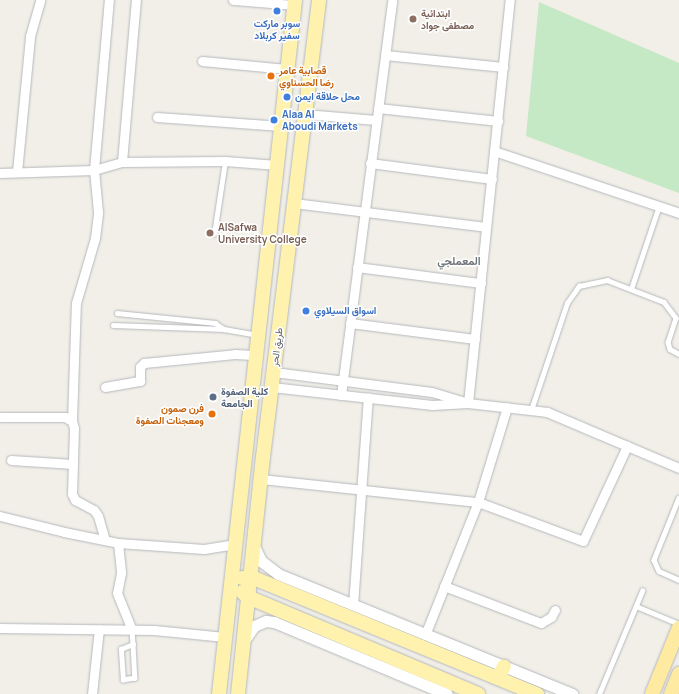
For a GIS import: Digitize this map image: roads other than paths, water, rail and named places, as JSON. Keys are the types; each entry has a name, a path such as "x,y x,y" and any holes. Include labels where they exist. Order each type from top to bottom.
{"highway":[{"path":"652,694 673,660 677,637"},
{"path":"671,694 679,674"}],"main road":[{"name":"طريق الحر","path":"238,692 263,458 309,71 319,0"},
{"name":"طريق الحر","path":"220,690 225,637 233,582 294,3"},
{"path":"290,48 301,53 312,48"},
{"path":"288,67 300,63 309,71"},
{"path":"246,457 254,460 263,458"},
{"path":"244,474 253,473 261,479"},
{"path":"478,694 239,596 233,582 242,571 251,573 501,672 537,694"},
{"path":"220,690 238,692"}],"street":[{"path":"17,172 30,36 40,0"},
{"path":"105,540 98,516 94,510 75,500 72,494 74,428 72,421 76,303 95,238 98,212 94,170 109,0"},
{"path":"122,162 136,0"},
{"path":"233,0 294,3"},
{"path":"341,395 392,0"},
{"path":"468,403 510,0"},
{"path":"385,55 503,67"},
{"path":"202,61 288,67"},
{"path":"378,108 498,121"},
{"path":"305,114 376,120"},
{"path":"157,117 281,126"},
{"path":"494,151 679,213"},
{"path":"0,173 94,170 122,162 225,161 277,165"},
{"path":"370,163 492,179"},
{"path":"294,203 486,227"},
{"path":"357,267 481,283"},
{"path":"350,323 475,338"},
{"path":"105,387 140,381 140,368 144,363 235,354 256,355"},
{"path":"274,372 440,393 468,403"},
{"path":"272,387 432,405 468,403 547,412 679,468"},
{"path":"353,605 360,490 368,398"},
{"path":"425,635 478,502 507,407"},
{"path":"0,418 65,417 72,421"},
{"path":"261,479 478,502 584,541 627,446"},
{"path":"11,460 73,464"},
{"path":"0,516 118,543 204,549 236,544"},
{"path":"118,543 121,574 117,593 132,630"},
{"path":"254,546 261,561 278,574 425,635 501,672 572,694"},
{"path":"444,586 541,623 551,617 555,610"},
{"path":"243,641 254,626 266,621 274,622 447,694"},
{"path":"0,628 132,630 225,637"},
{"path":"92,694 99,629"}],"lane":[{"path":"214,234 225,161"},
{"path":"631,290 659,206"},
{"path":"531,410 572,293 579,286 607,280 664,302 676,318 668,342 670,349 679,354"},
{"path":"117,313 215,323 224,329"},
{"path":"113,325 224,329 259,336"},
{"path":"679,498 654,560 659,572 679,580"},
{"path":"599,694 642,591"},
{"path":"636,606 679,624"},
{"path":"132,630 133,644 135,678 123,680 121,649 133,644"}],"place":[{"name":"سوبر ماركت سفير كربلاد","path":"277,11"},
{"name":"ابتدائية مصطفى جواد","path":"413,19"},
{"name":"قصابية عامر رضا الحسناوي","path":"271,76"},
{"name":"محل حلاقة ايمن","path":"287,97"},
{"name":"Alaa Al Aboudi Markets","path":"274,120"},
{"name":"AlSafwa University College","path":"210,233"},
{"name":"اسواق السيلاوي","path":"306,311"},
{"name":"كلية الصفوة الجامعة","path":"213,397"},
{"name":"فرن صمون ومعجنات الصفوة","path":"212,414"}],"district":[{"name":"المعملجي","path":"459,261"}]}
